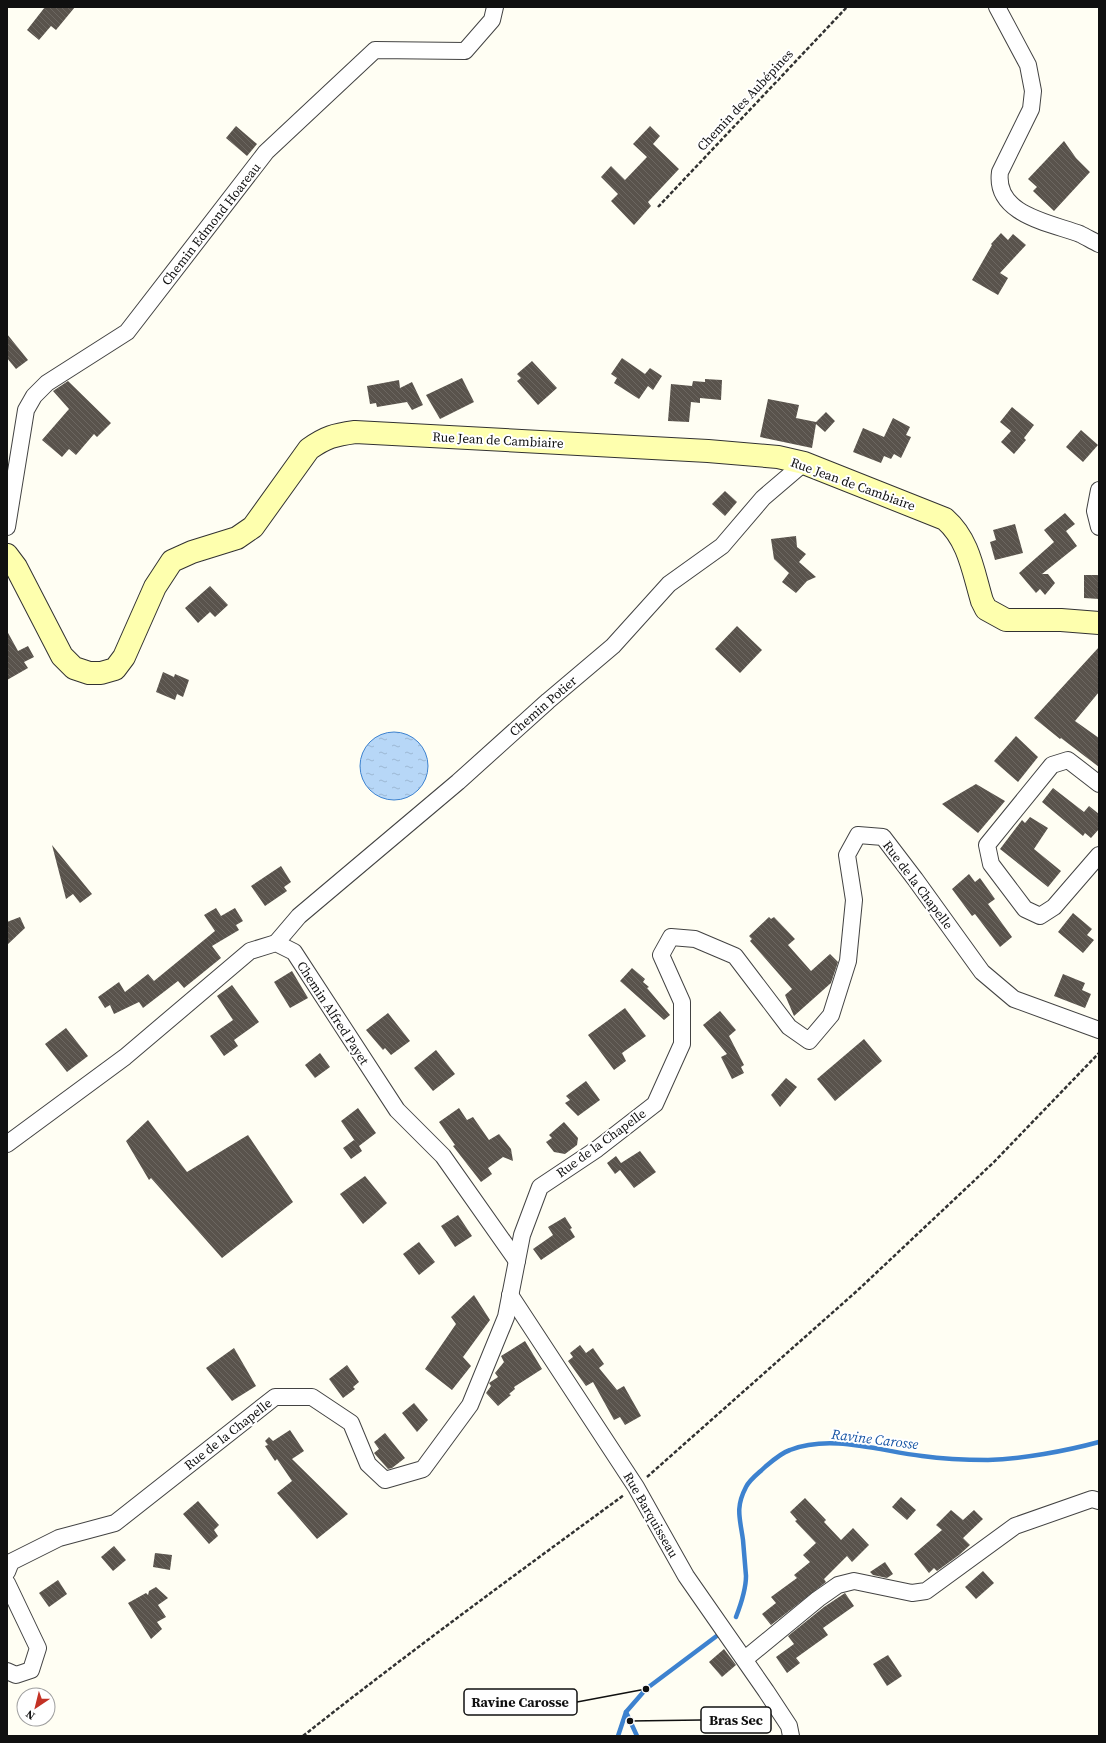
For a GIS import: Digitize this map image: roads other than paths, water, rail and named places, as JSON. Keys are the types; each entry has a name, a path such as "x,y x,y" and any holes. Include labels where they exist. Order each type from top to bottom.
{"main road":[{"name":"Rue Jean de Cambiaire","path":"7,555 16,566 62,656 74,668 89,673 101,673 115,669 124,657 155,587 172,562 192,552 237,538 253,527 309,449 320,441 335,435 355,432 708,451 778,457 804,463 945,519 955,528 965,544 982,601 986,609 1006,620 1061,620 1099,623"}],"street":[{"name":"Chemin Edmond Hoareau","path":"7,527 26,410 34,396 47,383 128,332 266,152 376,50 465,51 492,20 495,7"},
{"path":"997,7 1028,65 1033,91 1031,108 1000,172 998,183 1003,194 1013,205 1031,218 1081,235 1099,244"},
{"name":"Chemin Potier","path":"276,943 299,916 458,782 548,701 613,646 669,584 722,546 763,498 804,463"},
{"path":"1099,490 1094,511 1099,527"},
{"path":"1099,784 1068,760 1052,765 987,845 991,864 1025,909 1040,916 1054,907 1099,855"},
{"name":"Rue de la Chapelle","path":"7,1572 11,1562 58,1538 115,1523 275,1398 312,1397 351,1423 368,1464 385,1480 423,1469 470,1405 506,1317 522,1235 540,1187 597,1149 654,1104 682,1044 682,1002 660,955 671,937 694,939 735,956 789,1027 809,1041 831,1015 848,961 854,900 847,854 858,835 883,837 916,879 982,972 1014,999 1099,1030"},
{"path":"7,1144 125,1057 250,951 276,943"},
{"name":"Chemin Alfred Payet","path":"276,943 294,952 397,1110 443,1156 517,1261"},
{"name":"Rue Barquisseau","path":"510,1295 636,1487 686,1576 745,1659 789,1726 791,1736"},
{"path":"745,1659 818,1599 838,1585 854,1581 912,1594 926,1591 1015,1526 1092,1499 1099,1501"},
{"path":"7,1583 38,1648 31,1670 16,1675 7,1671"}],"water":[{"path":"394,732 407,735 418,742 425,753 428,766 425,779 418,790 407,797 394,800 381,797 370,790 363,779 360,766 363,753 370,742 381,735"}],"waterway":[{"name":"Ravine Carosse","path":"736,1617 746,1581 743,1540 739,1513 740,1501 746,1487 752,1479 780,1455 787,1451 806,1445 822,1443 856,1445 930,1457 988,1460 1044,1454 1099,1442"},
{"name":"Ravine Carosse","path":"618,1736 626,1712 646,1689 718,1635"},
{"path":"626,1712 637,1736"}],"place":[{"name":"Ravine Carosse","path":"646,1689"},
{"name":"Bras Sec","path":"630,1721"}]}
